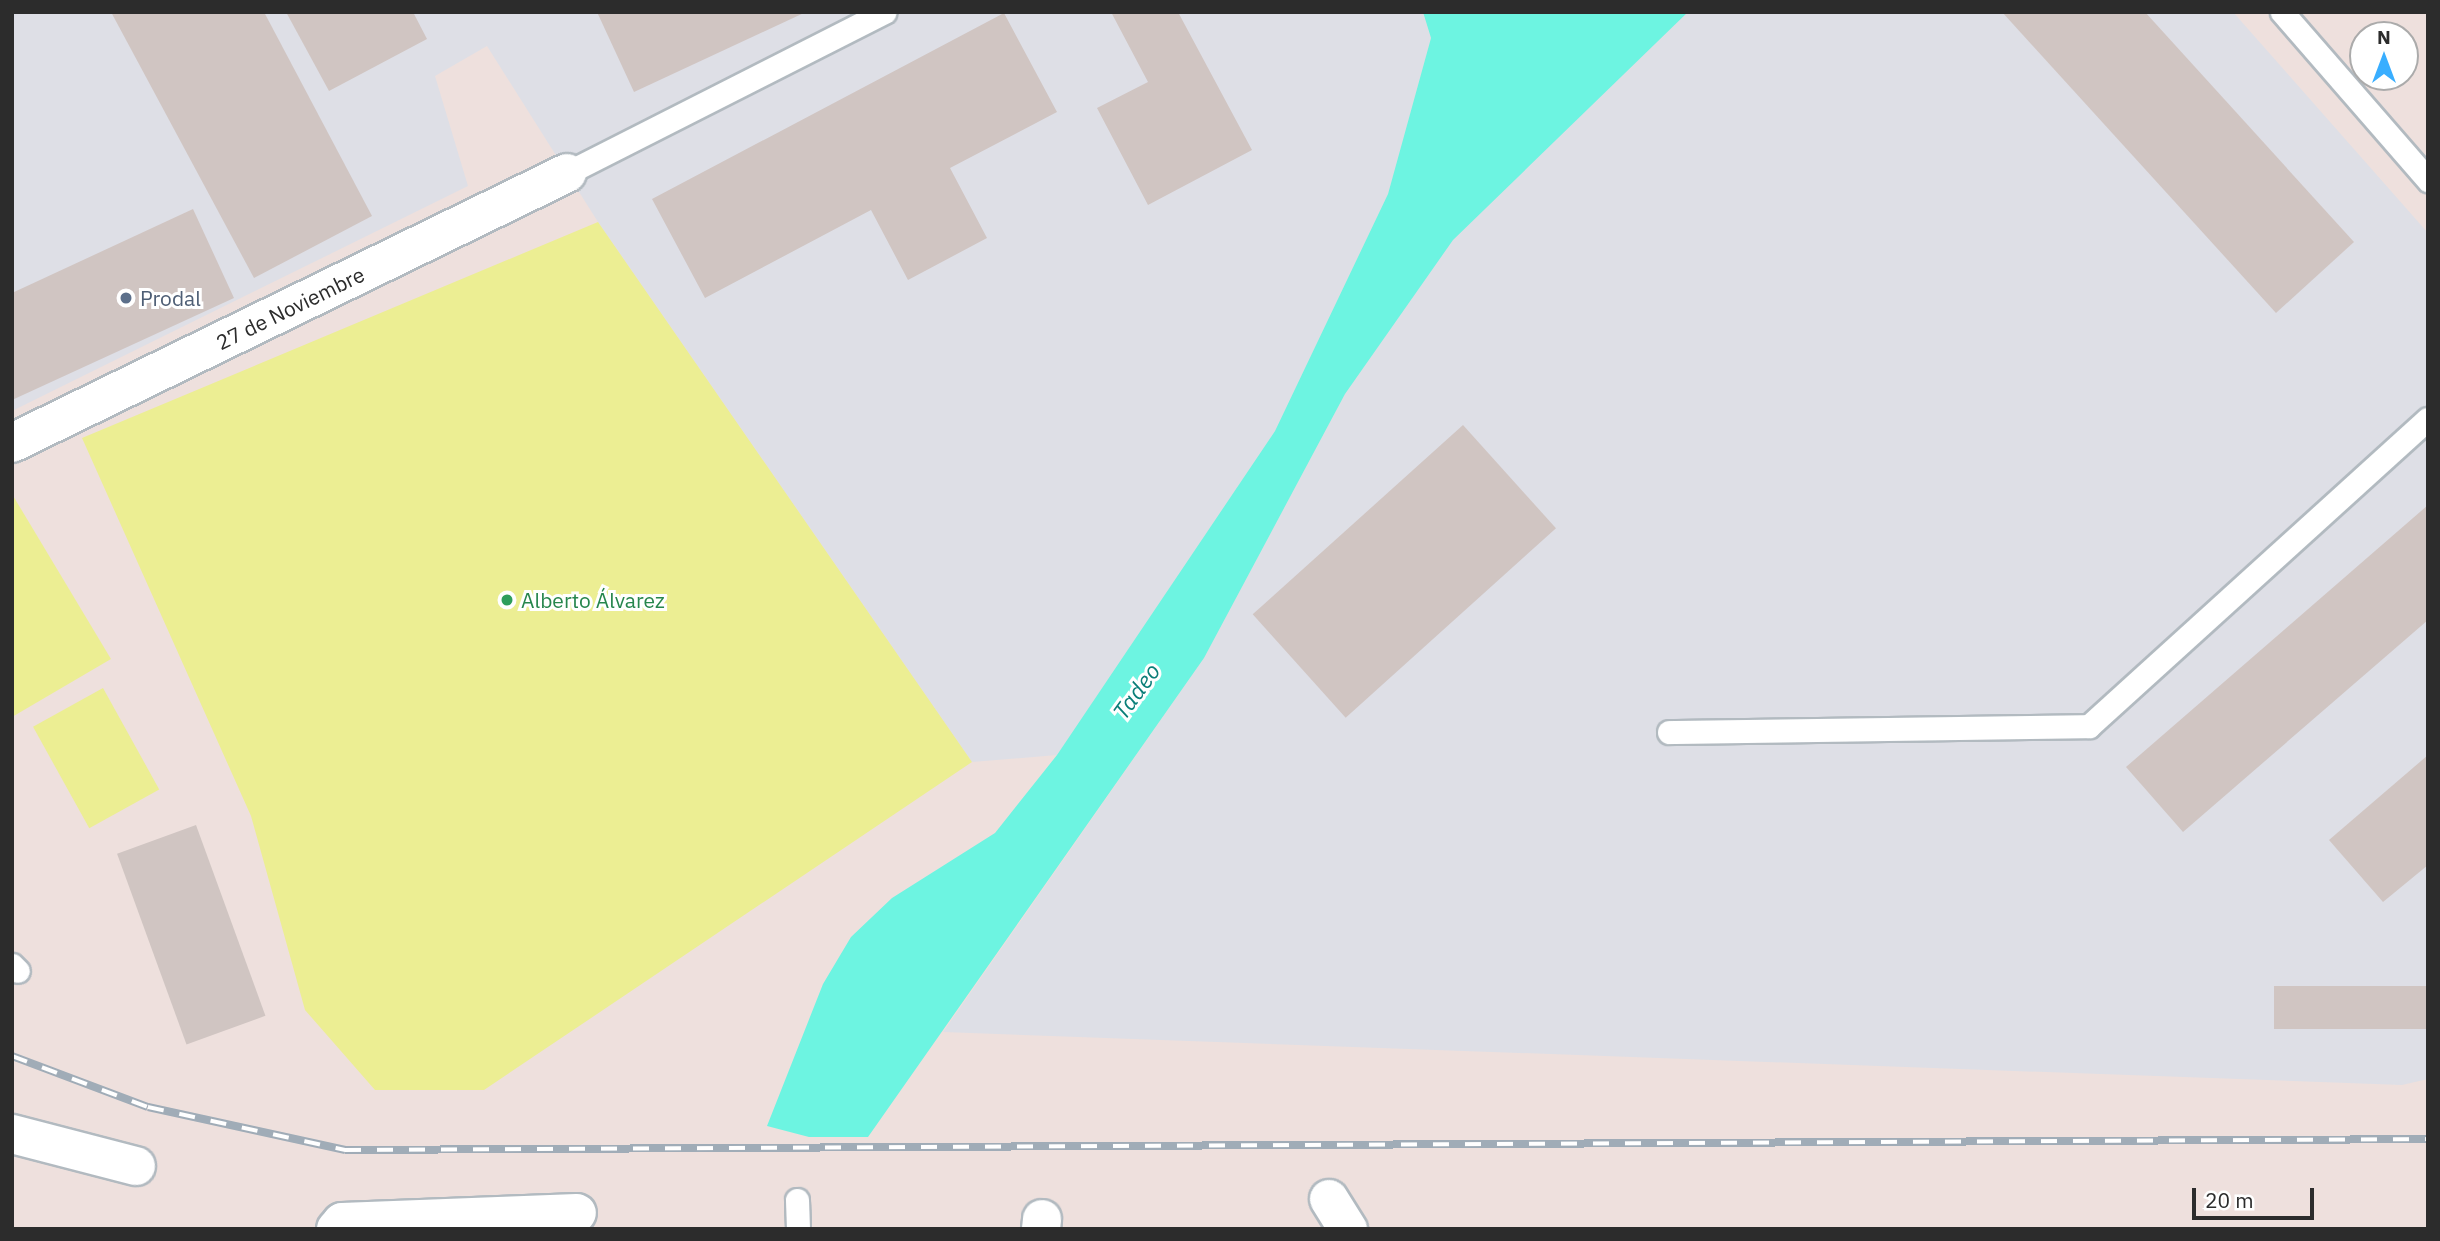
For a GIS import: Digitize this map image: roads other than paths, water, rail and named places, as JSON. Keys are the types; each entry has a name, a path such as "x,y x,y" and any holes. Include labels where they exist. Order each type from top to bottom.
{"street":[{"name":"27 de Noviembre","path":"12,443 567,173"},
{"path":"12,1135 136,1166"},
{"path":"336,1229 342,1222 577,1213"}],"lane":[{"path":"567,173 885,12"},
{"path":"2282,12 2428,180"},
{"path":"1669,732 2089,726 2428,419"},
{"path":"797,1200 798,1229"}],"water":[{"name":"Tadeo","path":"1423,12 1688,12 1453,240 1345,394 1204,658 868,1137 809,1137 767,1126 823,984 851,937 892,898 995,833 1057,755 1275,431 1388,194 1431,38"}],"railway":[{"path":"12,1056 148,1107 345,1150 2428,1139"}],"place":[{"name":"Prodal","path":"126,298"},
{"name":"Alberto Álvarez","path":"507,600"}]}
